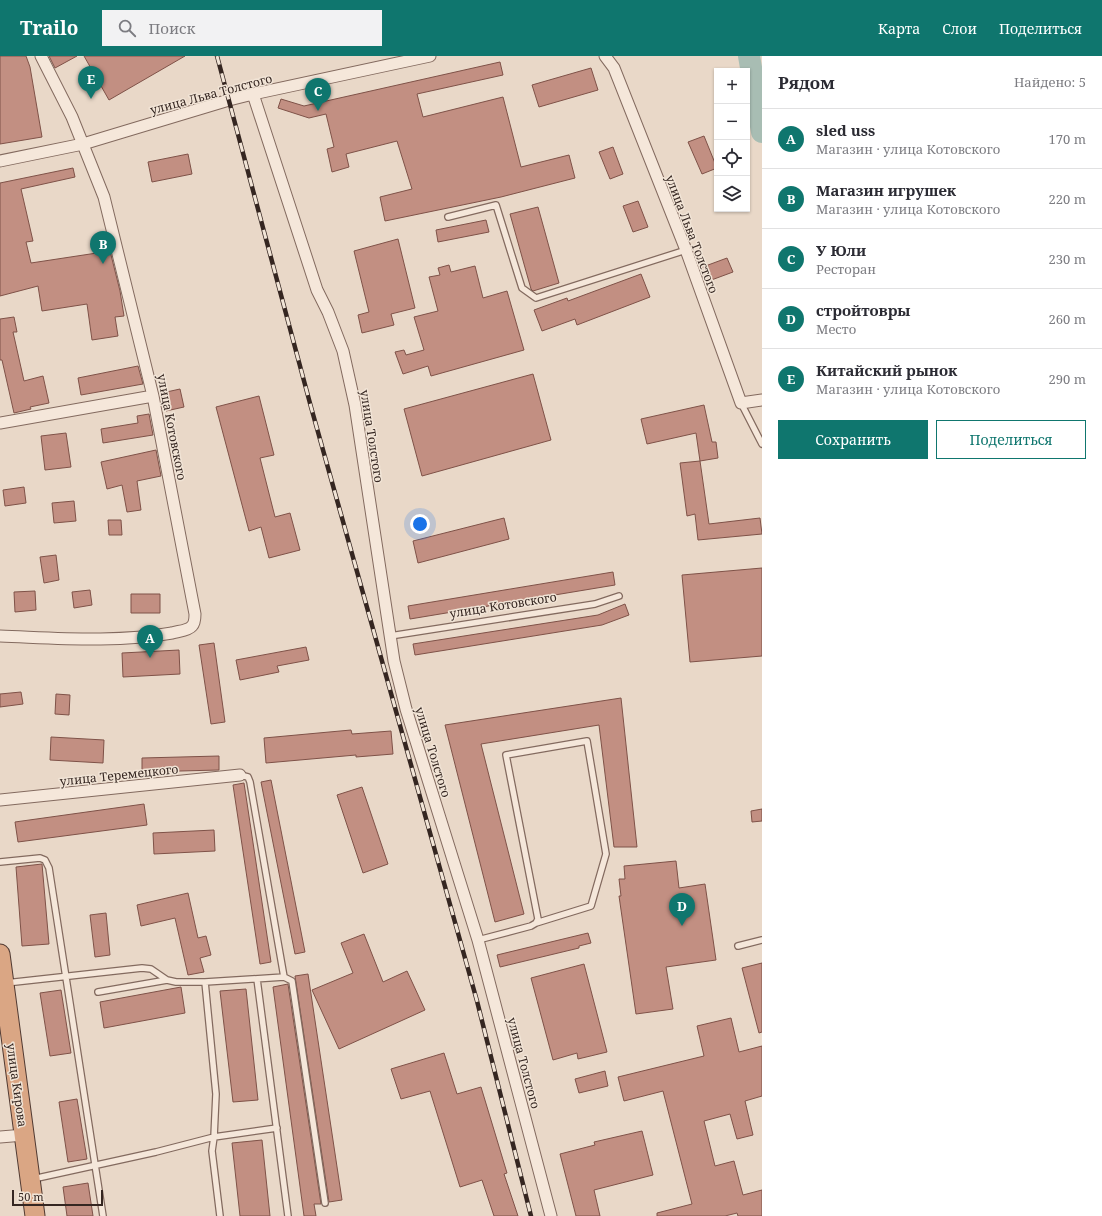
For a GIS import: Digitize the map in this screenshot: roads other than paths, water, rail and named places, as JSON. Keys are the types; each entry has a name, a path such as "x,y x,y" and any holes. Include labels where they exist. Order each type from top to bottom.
{"highway":[{"name":"улица Кирова","path":"0,954 35,1216"}],"street":[{"name":"улица Котовского","path":"0,636 120,639 158,635 187,630 192,626 195,614 153,396 104,197 72,117 41,56"},
{"name":"улица Льва Толстого","path":"0,161 83,144 253,94 430,56"},
{"name":"улица Льва Толстого","path":"605,56 614,68 686,250 740,403"},
{"name":"улица Толстого","path":"253,94 317,290 328,312 342,351 354,405 394,661 406,709 478,940 551,1216"},
{"path":"0,423 153,396"},
{"path":"740,403 762,400"},
{"name":"улица Теремецкого","path":"0,800 240,775"},
{"path":"0,1137 24,1135"}],"lane":[{"path":"448,217 496,205 522,288 536,298 686,250"},
{"path":"740,403 762,444"},
{"name":"улица Котовского","path":"390,636 595,604 619,596"},
{"path":"478,940 536,923 591,906 606,854 587,740 506,755 538,919 536,923"},
{"path":"240,775 248,777 250,782 284,977"},
{"path":"0,862 40,858 45,860 49,868 103,1216"},
{"path":"738,946 762,940"},
{"path":"4,983 142,968 151,969 167,980 176,982 205,982 284,977 292,981 325,1203"},
{"path":"257,979 288,1216"},
{"path":"98,992 167,980"},
{"path":"205,982 216,1094 212,1151 220,1216"},
{"path":"30,1179 214,1137 277,1128"}],"waterway":[{"path":"749,56 762,132"}],"railway":[{"path":"217,56 311,407 477,1001 531,1216"}],"place":[{"name":"Китайский рынок","path":"91,99"},
{"name":"У Юли","path":"318,111"},
{"name":"Магазин игрушек","path":"103,264"},
{"name":"sled uss","path":"150,658"},
{"name":"стройтовры","path":"682,926"}]}
